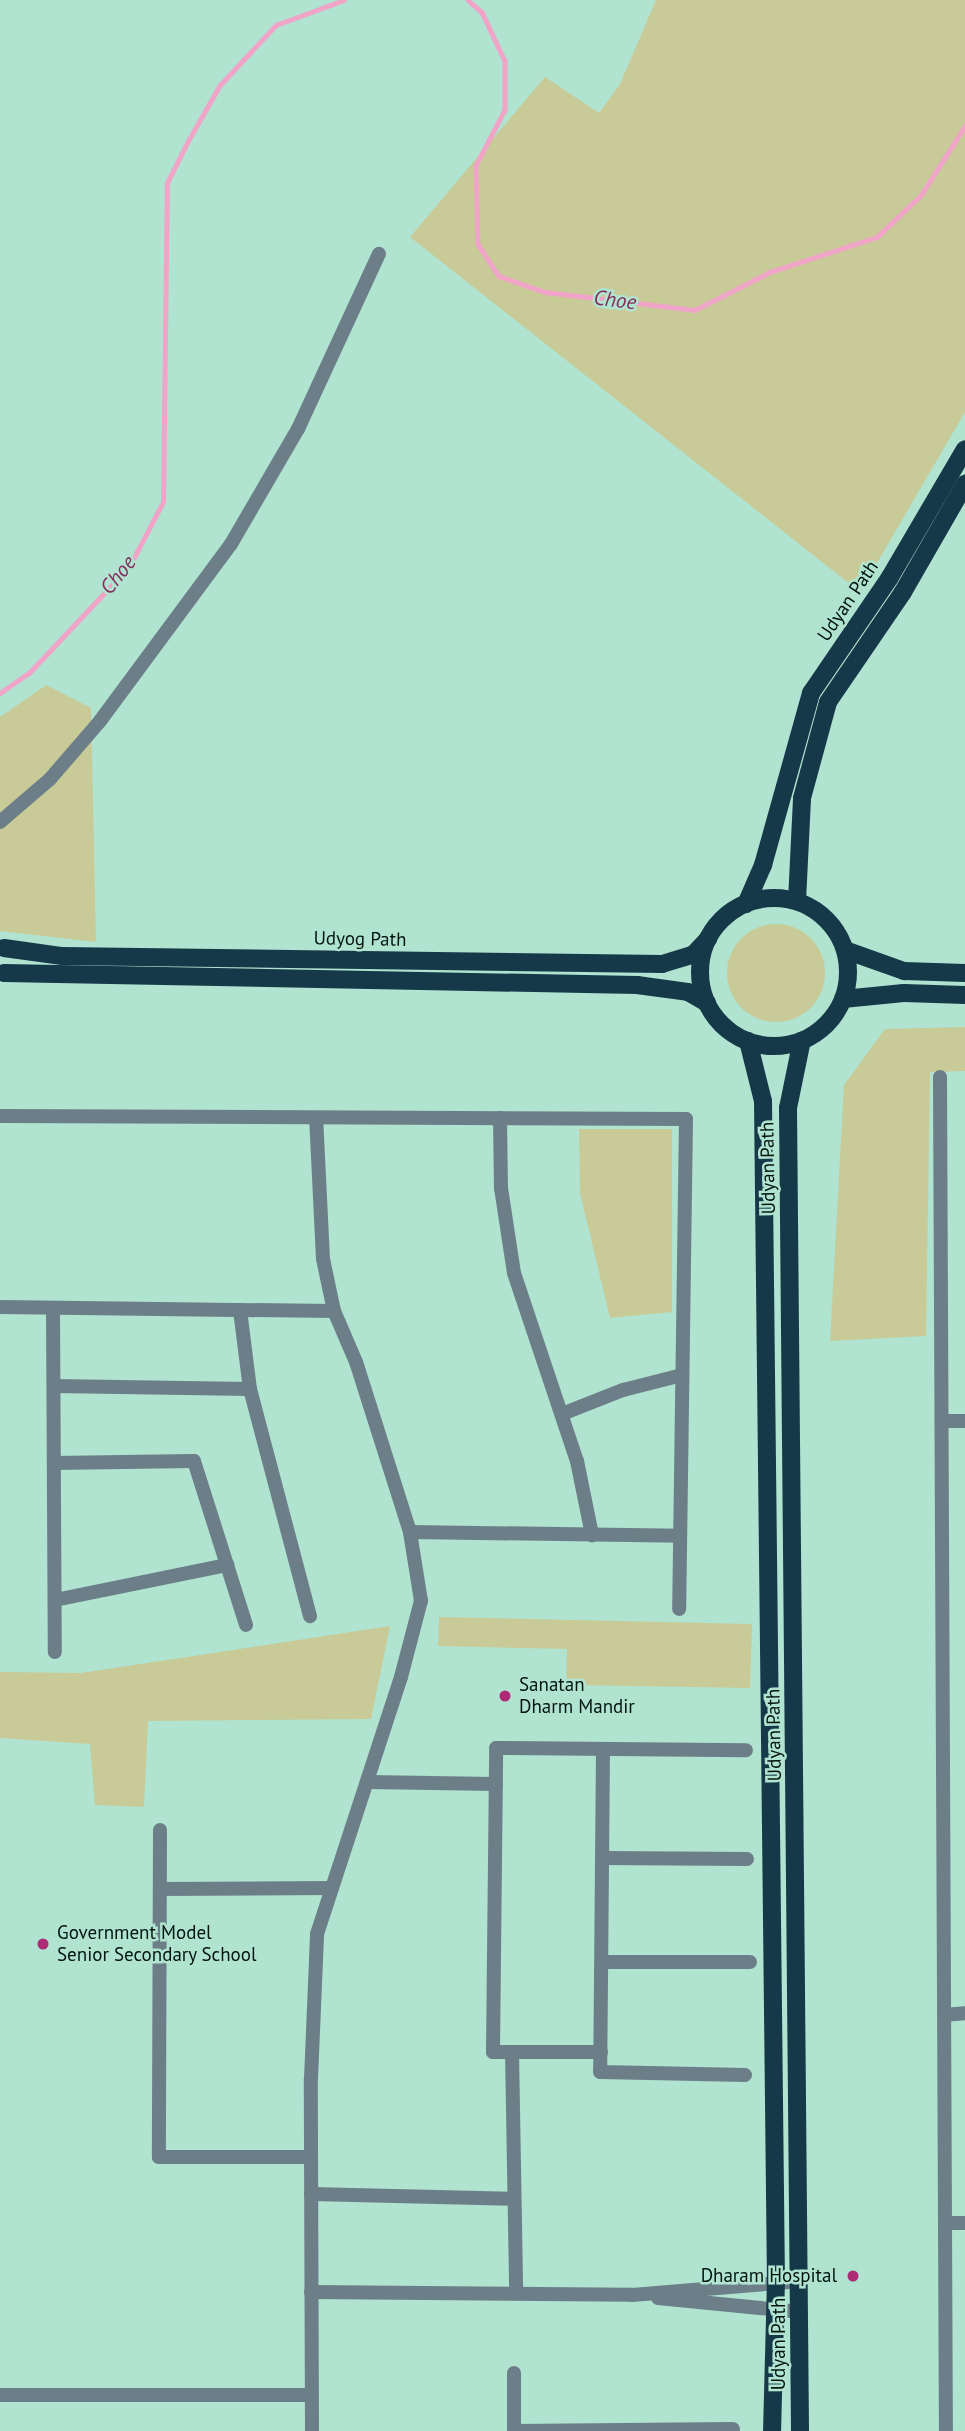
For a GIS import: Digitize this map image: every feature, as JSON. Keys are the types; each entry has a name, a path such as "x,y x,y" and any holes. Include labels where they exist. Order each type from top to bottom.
{"main road":[{"name":"Udyan Path","path":"746,904 763,865 811,693 890,577 965,449"},
{"name":"Udyan Path","path":"797,901 802,798 828,702 903,592 965,484"},
{"path":"2,946 2,976 637,985 688,992 707,1003 728,1030 748,1041 775,1046 802,1040 831,1020 843,999 848,975 845,950 827,920 797,901 771,898 746,904 728,915 708,939 701,971 707,1003"},
{"name":"Udyog Path","path":"2,946 62,956 662,964 694,954 708,939"},
{"path":"845,950 905,971 965,973"},
{"path":"843,999 904,993 965,995"},
{"name":"Udyan Path","path":"800,2431 801,2281 788,1108 802,1040"},
{"name":"Udyan Path","path":"748,1041 763,1101 776,2280 772,2431"}],"street":[{"path":"0,822 50,779 100,721 231,544 298,429 379,254"},
{"path":"940,1077 946,2431"},
{"path":"0,1116 686,1119 679,1609"},
{"path":"312,2431 311,2157 317,1934 367,1782 421,1601 410,1532 356,1363 334,1311 323,1259 316,1118"},
{"path":"500,1118 502,1188 514,1273 577,1461 592,1535"},
{"path":"0,1307 334,1311"},
{"path":"54,1308 55,1652"},
{"path":"240,1310 250,1389 310,1616"},
{"path":"562,1414 623,1390 682,1375"},
{"path":"54,1386 250,1389"},
{"path":"942,1421 965,1421"},
{"path":"54,1463 194,1461 246,1625"},
{"path":"410,1532 680,1536"},
{"path":"55,1600 227,1566"},
{"path":"601,2052 493,2052 496,1748 746,1750"},
{"path":"603,1749 600,2072 745,2075"},
{"path":"367,1782 496,1784"},
{"path":"160,1830 159,2157 311,2157"},
{"path":"602,1858 747,1859"},
{"path":"160,1889 332,1888"},
{"path":"601,1962 750,1962"},
{"path":"944,2015 965,2013"},
{"path":"512,2052 516,2293"},
{"path":"311,2194 514,2199"},
{"path":"945,2223 965,2222"},
{"path":"632,2295 776,2280 801,2281"},
{"path":"311,2292 632,2295 776,2312 800,2312"},
{"path":"514,2373 514,2431 733,2429"},
{"path":"0,2395 311,2395"}],"green space":[{"path":"656,0 965,0 965,412 860,592 410,237 545,77 599,113 620,84"},
{"path":"46,685 91,708 96,942 0,931 0,717"},
{"path":"776,924 803,932 817,946 825,973 817,1000 803,1014 776,1022 749,1014 735,1000 727,973 735,946 749,932"},
{"path":"965,1027 965,1071 930,1072 926,1336 830,1341 844,1085 885,1029"},
{"path":"579,1129 672,1129 672,1312 610,1318 580,1193"},
{"path":"439,1617 752,1624 750,1688 566,1685 567,1649 438,1646"},
{"path":"390,1626 371,1719 148,1721 144,1807 95,1805 90,1744 0,1738 0,1672 81,1673"}],"waterway":[{"name":"Choe","path":"0,693 29,673 129,567 163,502 167,183 220,85 276,25 344,0"},
{"name":"Choe","path":"468,0 482,12 505,61 505,110 476,166 478,244 499,276 545,292 695,310 770,272 877,237 921,195 965,126"}],"place":[{"name":"Sanatan Dharm Mandir","path":"505,1696"},
{"name":"Government Model Senior Secondary School","path":"43,1944"},
{"name":"Dharam Hospital","path":"853,2276"}]}
